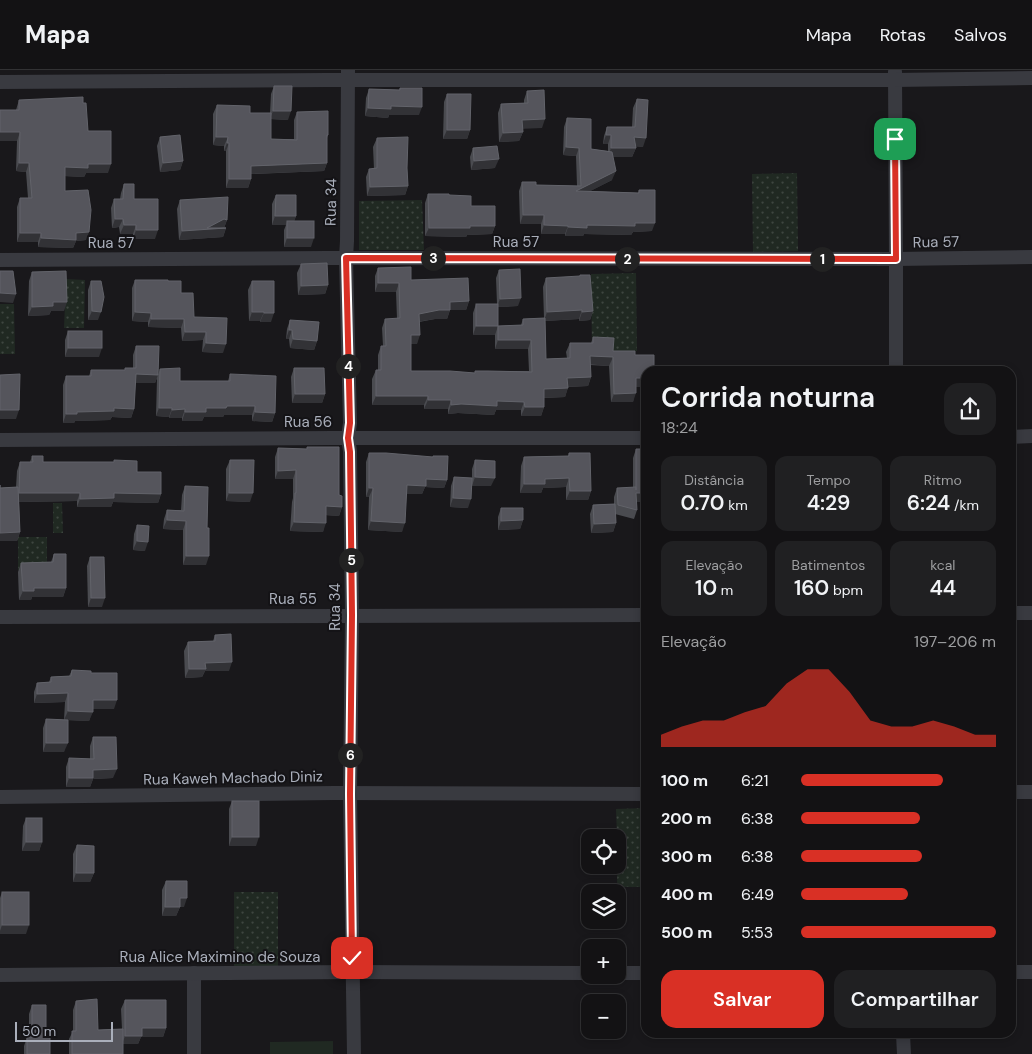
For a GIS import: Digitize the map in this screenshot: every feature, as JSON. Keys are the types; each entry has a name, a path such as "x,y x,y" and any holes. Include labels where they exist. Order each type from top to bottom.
{"street":[{"path":"0,82 348,75 895,75 1032,78"},
{"name":"Rua 34","path":"348,75 346,258 352,615 350,794 354,1054"},
{"path":"895,75 896,366"},
{"name":"Rua 57","path":"0,260 346,258 896,259 1032,257"},
{"path":"1016,437 1032,436"},
{"name":"Rua 56","path":"0,440 641,438"},
{"path":"1016,613 1032,612"},
{"name":"Rua 55","path":"0,617 641,615"},
{"path":"1016,792 1032,792"},
{"name":"Rua Kaweh Machado Diniz","path":"0,797 309,793 641,794"},
{"name":"Rua Alice Maximino de Souza","path":"0,975 353,972 581,973"},
{"path":"1016,972 1032,972"},
{"path":"194,973 194,1054"},
{"path":"626,973 641,973"},
{"path":"903,1038 904,1054"}],"shaded area":[{"path":"797,173 798,251 753,252 752,174"},
{"path":"422,200 424,250 359,250 359,201"},
{"path":"636,273 637,351 592,352 591,274"},
{"path":"65,279 85,280 84,328 64,328"},
{"path":"0,304 14,304 15,354 0,354"},
{"path":"53,503 62,503 63,533 53,533"},
{"path":"18,537 47,537 47,570 18,570"},
{"path":"641,808 641,887 626,887 626,884 617,884 617,874 626,874 626,829 617,829 616,809"},
{"path":"234,892 278,892 278,967 234,967"},
{"path":"333,1041 333,1054 270,1054 270,1042"}],"building":[{"path":"274,86 292,86 291,111 273,111"},
{"path":"400,88 422,88 422,107 391,106 391,109 368,108 369,89 400,90"},
{"path":"544,90 545,119 522,120 523,132 503,133 501,104 528,103 527,91"},
{"path":"447,94 471,94 470,130 447,130"},
{"path":"83,97 83,103 86,103 88,131 111,131 111,164 88,164 88,168 65,167 65,191 88,190 91,210 89,232 76,233 76,240 41,238 41,233 20,233 20,198 32,198 29,163 19,163 20,132 0,132 0,110 19,110 19,100"},
{"path":"637,99 648,100 646,138 634,137 636,148 611,148 611,135 606,135 607,127 635,127"},
{"path":"217,105 250,106 250,113 271,113 271,139 297,140 297,112 328,111 327,163 251,166 251,179 229,179 228,137 216,137"},
{"path":"567,118 591,119 591,149 612,152 616,171 576,191 639,193 639,190 655,190 655,223 635,223 635,226 587,225 587,228 568,227 544,225 544,215 523,215 522,182 536,182 536,185 581,186 579,148 566,147"},
{"path":"180,135 183,161 163,163 160,137"},
{"path":"408,137 408,186 370,187 369,169 377,168 377,138"},
{"path":"497,146 499,159 474,161 473,148"},
{"path":"124,184 134,184 134,199 158,199 158,230 136,230 136,225 124,225 123,219 115,219 114,199 123,199"},
{"path":"428,194 471,196 471,206 495,206 495,226 429,228"},
{"path":"276,195 296,195 296,216 275,216"},
{"path":"228,197 227,220 224,219 207,228 226,228 182,231 180,200"},
{"path":"287,221 314,221 314,238 287,238"},
{"path":"327,263 328,285 301,286 301,264"},
{"path":"411,267 411,280 468,278 469,301 450,302 450,310 419,314 420,335 411,335 411,371 532,372 531,340 498,340 498,326 523,325 523,319 545,318 546,359 570,358 570,343 593,343 593,337 614,338 613,351 635,351 635,355 654,355 654,366 641,366 641,378 636,378 636,393 614,394 613,357 590,356 591,377 567,378 568,388 544,389 544,407 525,407 524,402 497,401 497,406 451,405 451,400 428,400 428,396 376,396 376,370 381,370 381,346 386,346 385,319 400,318 399,283 378,283 378,268"},
{"path":"520,269 521,298 500,299 499,270"},
{"path":"0,271 13,271 16,294 0,293"},
{"path":"66,271 67,302 53,302 53,306 32,307 32,272"},
{"path":"590,275 593,311 547,312 546,278"},
{"path":"135,280 181,281 181,293 193,293 194,317 227,318 226,344 206,343 206,332 185,332 184,319 151,319 151,313 135,312"},
{"path":"91,281 101,281 104,297 101,312 92,311"},
{"path":"252,281 274,281 274,313 252,312"},
{"path":"476,304 498,304 498,326 476,326"},
{"path":"290,320 319,322 317,341 293,339 292,330 289,330"},
{"path":"68,331 102,331 102,348 68,348"},
{"path":"136,346 159,346 158,375 136,374 134,409 114,408 114,411 66,414 66,376 91,376 91,370 125,370 125,368 136,368"},
{"path":"180,368 180,381 230,381 230,374 276,376 275,413 255,412 255,406 206,408 206,412 185,412 185,409 159,408 160,369"},
{"path":"294,368 324,368 325,394 295,394"},
{"path":"20,374 19,410 0,410 0,375"},
{"path":"307,447 339,447 339,495 342,496 342,507 326,506 326,523 294,522 296,470 278,471 278,448 307,449"},
{"path":"636,449 641,449 641,493 636,493 637,510 618,505 617,488 636,487"},
{"path":"369,453 433,457 448,456 447,480 426,479 426,486 407,485 405,523 371,521 373,488 369,488"},
{"path":"569,453 590,453 591,491 570,491 569,478 545,479 545,484 524,484 524,457 569,456"},
{"path":"32,456 43,456 43,462 137,461 137,472 161,472 161,494 114,493 114,498 80,499 80,493 19,493 20,462 33,462"},
{"path":"230,460 254,460 253,493 229,493"},
{"path":"475,460 495,461 495,478 475,477"},
{"path":"454,477 472,478 471,499 453,498"},
{"path":"185,486 208,487 207,528 209,528 209,556 186,556 186,521 167,520 167,510 184,511"},
{"path":"18,487 20,532 0,533 0,488"},
{"path":"615,504 616,523 594,524 593,505"},
{"path":"501,508 523,508 523,520 501,521"},
{"path":"137,525 149,526 148,542 137,541"},
{"path":"54,554 66,554 66,588 34,588 34,591 23,591 21,563 53,562"},
{"path":"90,557 104,557 105,598 91,598"},
{"path":"231,634 232,662 205,663 206,669 189,669 188,642 215,641 215,635"},
{"path":"72,670 91,671 91,673 117,673 117,700 93,700 93,712 68,711 68,693 37,694 37,683 51,682 51,677 71,676"},
{"path":"46,719 68,720 68,743 46,743"},
{"path":"93,737 116,737 117,769 93,770 93,778 69,778 69,758 94,759"},
{"path":"232,801 259,801 259,837 232,837"},
{"path":"26,818 42,818 42,842 26,842"},
{"path":"77,845 94,846 94,873 76,873"},
{"path":"166,881 187,881 187,898 180,898 180,907 165,907"},
{"path":"2,892 29,892 29,925 2,925"},
{"path":"97,999 98,1030 123,1029 123,1054 72,1054 72,1031 76,1031 76,1001"},
{"path":"125,1000 166,1000 166,1028 142,1028 142,1036 125,1036"},
{"path":"32,1005 46,1005 46,1037 50,1037 50,1054 27,1054 27,1037 32,1037"}],"route":[{"path":"352,958 350,794 352,615 346,258 896,259 895,139"}]}
